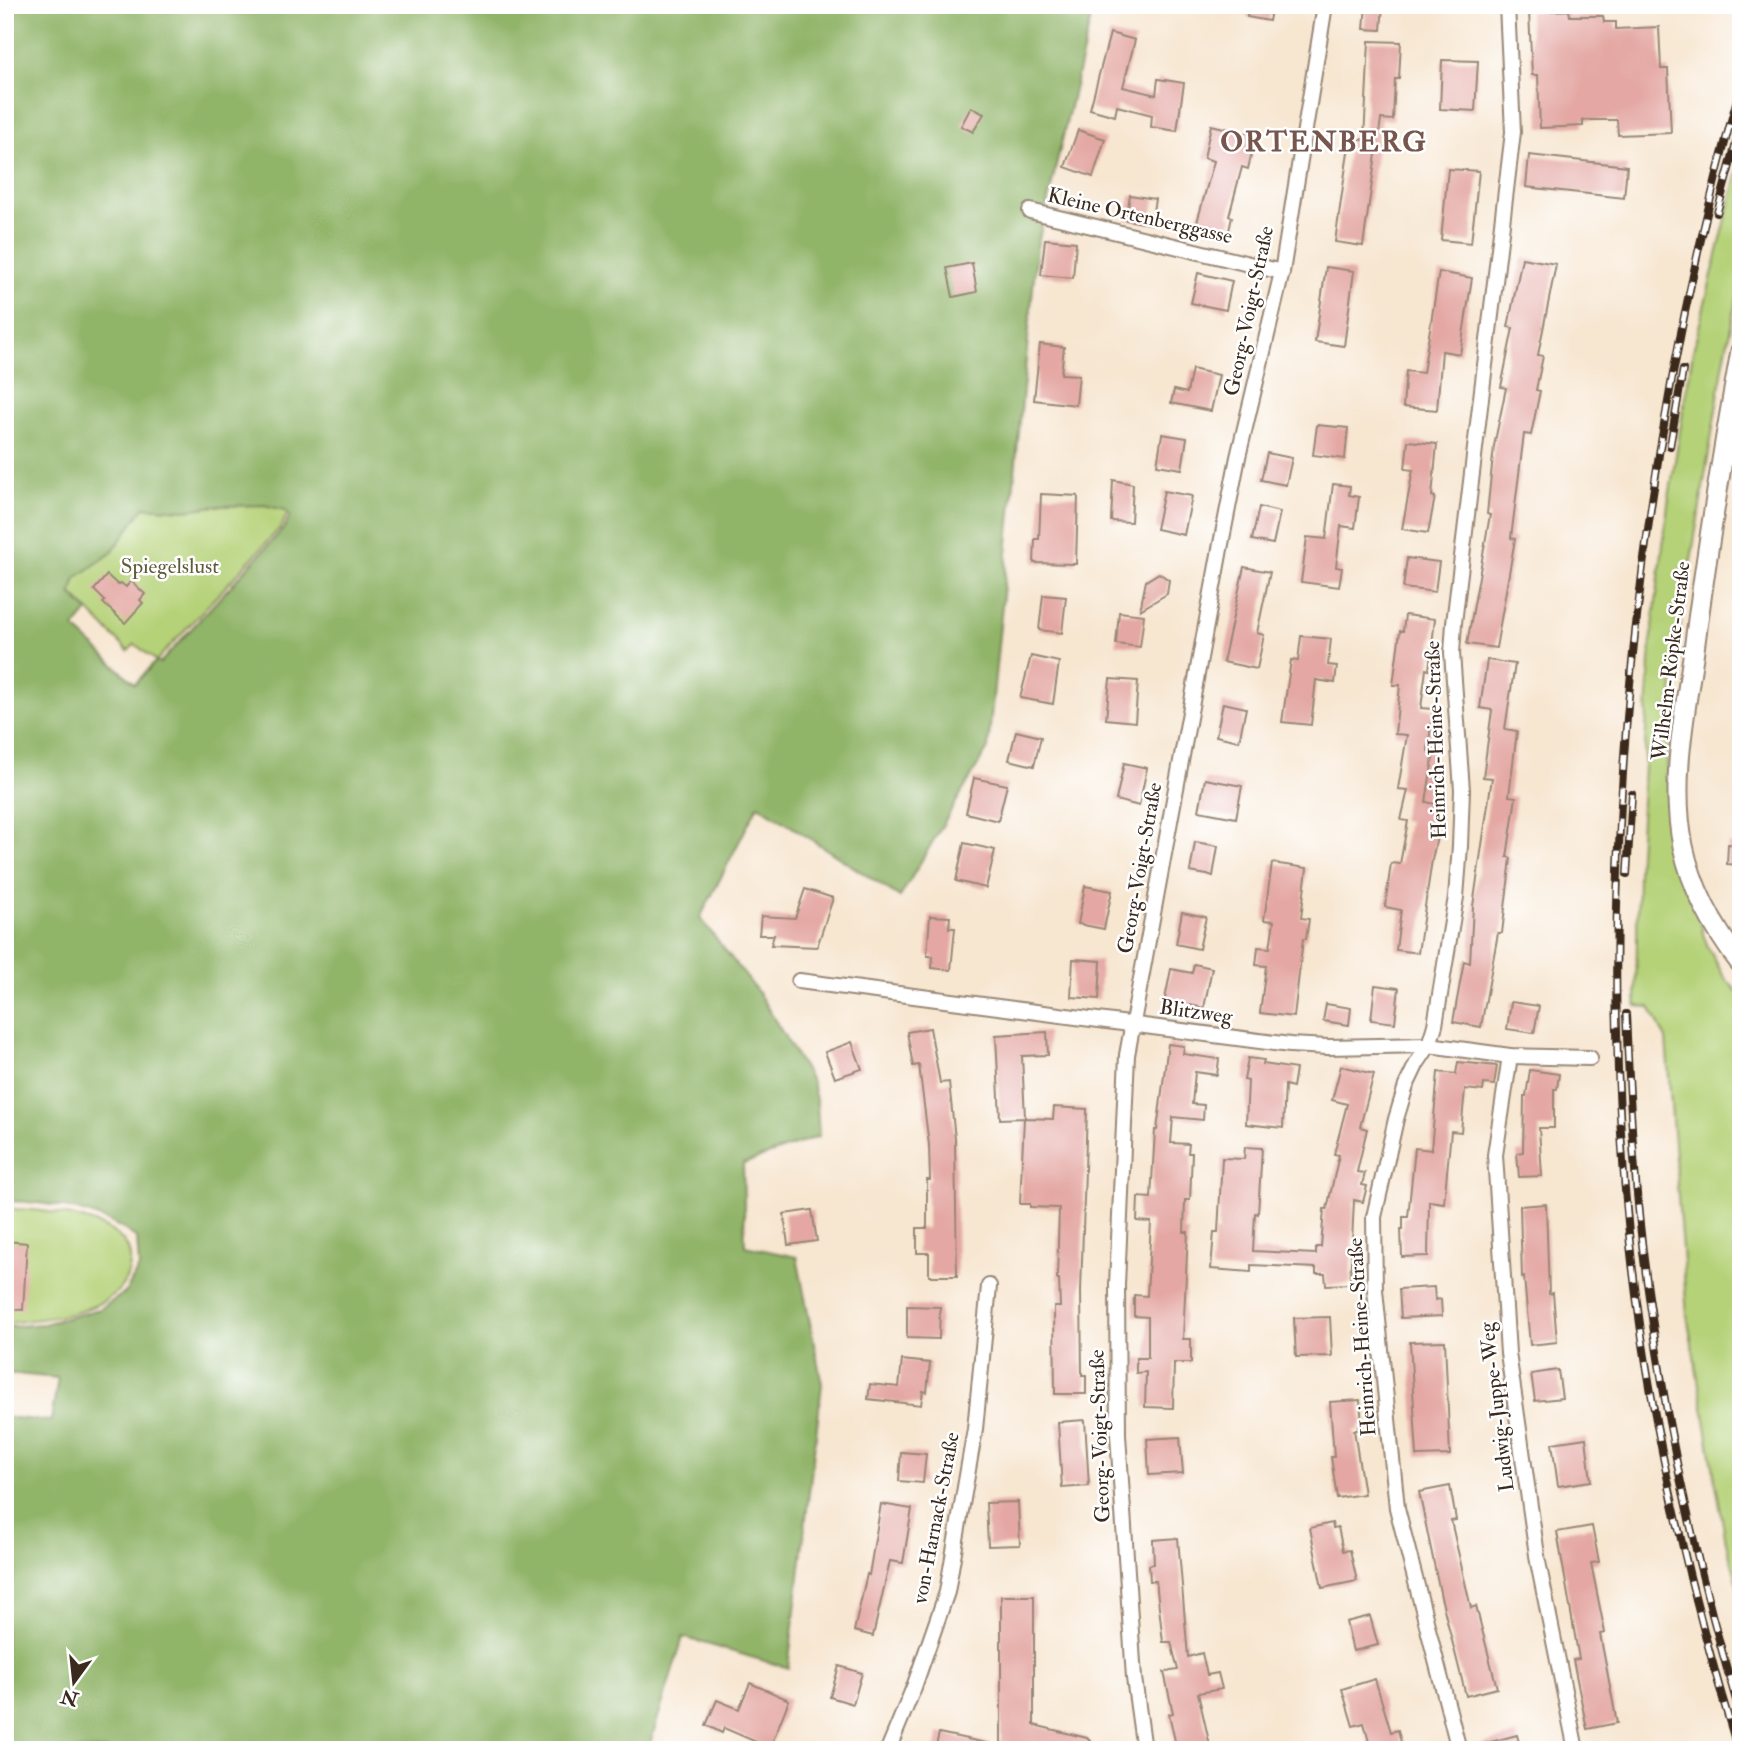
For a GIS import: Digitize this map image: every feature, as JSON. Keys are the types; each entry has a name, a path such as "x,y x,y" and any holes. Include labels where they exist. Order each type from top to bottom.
{"main road":[{"name":"Wilhelm-Röpke-Straße","path":"1741,351 1710,530 1686,707 1679,788 1681,831 1689,872 1710,919 1741,964"}],"street":[{"name":"Georg-Voigt-Straße","path":"1144,1750 1134,1678 1118,1435 1117,1285 1127,1055 1238,457 1282,272 1325,5"},
{"name":"Heinrich-Heine-Straße","path":"1459,1750 1397,1508 1375,1290 1374,1217 1406,1086 1429,1045 1447,958 1460,846 1462,790 1452,653 1513,132 1507,5"},
{"name":"Kleine Ortenberggasse","path":"1030,211 1282,272"},
{"name":"Blitzweg","path":"799,981 1290,1045 1429,1045 1510,1056 1590,1058"},
{"name":"Ludwig-Juppe-Weg","path":"1510,1056 1495,1155 1508,1353 1538,1562 1576,1750"},
{"name":"von-Harnack-Straße","path":"888,1750 914,1687 947,1592 975,1429 989,1286"}],"green space":[{"path":"5,5 1094,5 1037,247 988,748 900,897 758,805 700,918 758,992 812,1082 817,1105 819,1136 743,1164 745,1246 797,1257 822,1384 788,1668 683,1637 648,1750 5,1750 5,1417 51,1421 58,1378 5,1373 5,1327 44,1324 100,1309 126,1292 139,1267 137,1238 122,1228 74,1209 5,1201","holes":["264,505 285,510 290,516 284,528 160,663 156,661 135,684 74,628 88,611 71,594 76,578 111,553 144,507 184,510"]},
{"path":"1741,159 1741,278 1725,355 1676,651 1667,759 1671,862 1674,860 1701,921 1709,949 1724,977 1741,996 1741,1595 1726,1542 1687,1315 1666,1039 1650,1007 1636,1006 1638,872 1651,643 1668,504 1693,351"},
{"name":"Spiegelslust","path":"264,505 288,513 281,527 156,661 135,644 128,651 71,593 76,578 111,553 144,507 184,510"},
{"path":"5,1209 39,1211 82,1219 117,1235 127,1248 130,1263 123,1285 113,1295 89,1308 47,1318 5,1323"}],"building":[{"path":"1248,5 1272,5 1269,21 1247,17"},
{"path":"1366,5 1383,5 1381,30 1364,29"},
{"path":"1569,10 1570,16 1603,16 1604,22 1616,22 1616,29 1659,27 1661,69 1668,69 1671,133 1618,135 1617,120 1583,120 1583,126 1540,128 1538,75 1532,75 1529,12"},
{"path":"1110,33 1135,40 1123,87 1156,95 1158,79 1184,83 1177,131 1151,127 1152,115 1117,106 1115,116 1090,109"},
{"path":"1369,41 1401,42 1399,79 1395,79 1393,120 1381,119 1363,246 1335,242 1350,138 1364,140"},
{"path":"1442,60 1478,61 1475,111 1440,109"},
{"path":"971,107 984,114 973,132 961,126"},
{"path":"1211,125 1256,135 1248,169 1242,167 1229,216 1232,217 1228,235 1196,226 1214,161 1204,158"},
{"path":"1078,130 1105,139 1093,177 1065,167"},
{"path":"1529,155 1627,166 1624,198 1526,187"},
{"path":"1448,169 1479,171 1471,243 1441,240"},
{"path":"1130,195 1155,199 1151,224 1126,220"},
{"path":"1045,239 1076,242 1073,278 1041,275"},
{"path":"1522,258 1556,264 1538,355 1543,356 1536,390 1540,391 1531,435 1524,434 1511,538 1515,539 1496,648 1467,644 1490,515 1487,514 1494,446 1506,388 1501,387 1513,328 1508,327"},
{"path":"972,263 977,292 953,297 947,268"},
{"path":"1326,267 1354,271 1344,346 1315,342"},
{"path":"1439,272 1472,278 1460,354 1442,351 1437,410 1403,407 1406,371 1423,373"},
{"path":"1198,273 1232,281 1226,310 1191,303"},
{"path":"1040,344 1064,347 1061,374 1079,375 1076,405 1034,400"},
{"path":"1192,369 1219,375 1211,411 1171,403 1174,390 1187,393"},
{"path":"1317,425 1348,428 1345,459 1313,455"},
{"path":"1162,434 1187,438 1182,469 1157,465"},
{"path":"1408,441 1437,444 1432,496 1435,497 1428,533 1402,529 1413,470 1405,469"},
{"path":"1267,453 1292,458 1286,485 1261,480"},
{"path":"1113,480 1133,484 1131,522 1111,521"},
{"path":"1333,484 1350,486 1349,495 1359,497 1355,528 1341,526 1336,567 1342,568 1339,587 1301,582 1307,537 1326,539"},
{"path":"1164,491 1192,496 1184,535 1156,529"},
{"path":"1041,494 1078,496 1076,564 1034,563 1035,539 1039,539"},
{"path":"1259,507 1280,512 1273,544 1252,540"},
{"path":"1407,558 1439,562 1435,592 1403,588"},
{"path":"1244,567 1270,572 1257,633 1264,635 1257,669 1223,662"},
{"path":"1159,573 1169,580 1167,594 1140,610 1146,581"},
{"path":"107,575 118,585 121,583 126,587 131,581 145,594 140,600 143,603 125,623 103,603 105,601 94,590"},
{"path":"1043,595 1066,597 1062,633 1039,630"},
{"path":"1119,612 1144,615 1140,647 1116,644"},
{"path":"1405,615 1435,619 1421,708 1433,709 1428,751 1434,752 1426,802 1440,805 1433,837 1437,837 1418,953 1396,950 1401,910 1385,907 1391,863 1400,864 1408,821 1401,820 1408,790 1398,789 1407,735 1395,734 1400,685 1393,685 1400,631 1403,631"},
{"path":"1301,636 1331,639 1328,665 1337,666 1335,683 1316,680 1311,725 1282,722 1291,660 1298,661"},
{"path":"1031,656 1059,662 1053,704 1020,698"},
{"path":"1487,660 1515,664 1505,729 1517,731 1509,796 1516,797 1507,857 1511,858 1502,933 1498,933 1481,1027 1453,1022 1464,961 1470,963 1473,906 1492,778 1483,777 1492,710 1480,708"},
{"path":"1110,679 1138,681 1135,722 1106,719"},
{"path":"1223,703 1246,708 1239,741 1216,736"},
{"path":"1016,731 1041,737 1034,766 1009,760"},
{"path":"1124,763 1147,768 1139,806 1116,800"},
{"path":"974,778 1007,785 998,821 966,813"},
{"path":"1205,779 1242,786 1236,818 1199,811"},
{"path":"1195,842 1218,846 1213,876 1190,872"},
{"path":"964,843 995,850 986,888 956,881"},
{"path":"1728,844 1741,845 1741,865 1727,864"},
{"path":"1272,863 1307,868 1301,918 1309,919 1306,939 1303,939 1294,1017 1260,1013 1266,966 1256,965 1258,947 1270,948 1274,921 1264,920"},
{"path":"1085,886 1112,891 1104,929 1078,924"},
{"path":"805,889 833,898 817,947 771,945 774,935 759,935 761,916 795,918"},
{"path":"1182,912 1206,917 1199,949 1176,944"},
{"path":"930,916 950,917 949,928 955,928 951,970 932,968 933,956 927,956"},
{"path":"1073,959 1101,961 1099,999 1071,997"},
{"path":"1194,964 1212,968 1204,1008 1189,1005 1188,1009 1164,1004 1171,969 1192,973"},
{"path":"1375,985 1399,988 1395,1023 1371,1020"},
{"path":"1511,1002 1539,1006 1534,1033 1507,1029"},
{"path":"1326,1004 1351,1008 1349,1025 1323,1021"},
{"path":"930,1028 940,1083 949,1082 955,1139 957,1276 929,1276 929,1253 917,1253 917,1228 927,1228 929,1145 919,1065 913,1066 907,1032"},
{"path":"1047,1032 1048,1055 1022,1056 1025,1118 1053,1119 1054,1107 1087,1109 1081,1291 1082,1375 1086,1375 1086,1394 1055,1394 1054,1307 1060,1307 1057,1279 1059,1208 1020,1204 1024,1118 1000,1119 996,1035"},
{"path":"852,1042 862,1069 835,1078 825,1052"},
{"path":"1168,1044 1184,1046 1183,1054 1219,1059 1217,1075 1195,1072 1192,1104 1204,1105 1203,1120 1173,1117 1171,1143 1189,1144 1188,1153 1192,1153 1190,1200 1185,1200 1184,1232 1188,1232 1183,1339 1191,1339 1191,1363 1174,1363 1173,1408 1145,1407 1146,1372 1136,1373 1136,1358 1148,1358 1148,1317 1134,1316 1134,1295 1147,1296 1151,1222 1137,1221 1138,1197 1151,1198 1155,1130"},
{"path":"1248,1058 1264,1060 1263,1064 1296,1069 1293,1087 1285,1085 1283,1128 1246,1124 1248,1081 1244,1080"},
{"path":"1458,1062 1497,1066 1494,1085 1484,1084 1483,1091 1465,1089 1461,1132 1451,1131 1444,1203 1429,1201 1428,1256 1402,1257 1401,1229 1403,1217 1408,1217 1415,1148 1431,1150 1438,1072 1456,1074"},
{"path":"1341,1066 1374,1074 1360,1127 1367,1129 1357,1172 1365,1173 1362,1185 1367,1186 1363,1202 1354,1200 1350,1284 1326,1285 1325,1274 1316,1274 1316,1268 1251,1265 1251,1272 1211,1269 1214,1232 1218,1232 1222,1158 1244,1159 1245,1147 1262,1148 1253,1251 1316,1254 1316,1247 1321,1247 1324,1209 1327,1209 1339,1155 1334,1154 1347,1104 1332,1100"},
{"path":"1530,1070 1559,1074 1557,1089 1554,1089 1554,1128 1539,1128 1542,1176 1519,1177 1517,1153 1523,1152 1524,1096"},
{"path":"1546,1204 1549,1294 1553,1293 1557,1342 1530,1345 1524,1277 1522,1278 1520,1206"},
{"path":"812,1210 817,1241 788,1245 784,1214"},
{"path":"5,1241 27,1243 23,1310 7,1309 9,1282 5,1281"},
{"path":"1434,1287 1435,1300 1441,1299 1442,1316 1401,1318 1399,1289"},
{"path":"907,1306 940,1307 939,1339 907,1338"},
{"path":"1330,1317 1332,1356 1296,1357 1294,1318"},
{"path":"1445,1341 1450,1455 1417,1456 1410,1342"},
{"path":"902,1360 930,1363 927,1392 923,1391 921,1405 868,1399 870,1384 899,1387"},
{"path":"1558,1370 1562,1398 1535,1401 1531,1374"},
{"path":"1360,1400 1362,1425 1358,1426 1359,1430 1354,1430 1364,1494 1337,1498 1331,1457 1334,1457 1330,1402"},
{"path":"1085,1420 1089,1486 1062,1488 1058,1422"},
{"path":"1180,1437 1183,1473 1149,1475 1147,1439"},
{"path":"1586,1438 1591,1481 1558,1486 1552,1443"},
{"path":"901,1452 926,1454 923,1483 899,1481"},
{"path":"1450,1486 1456,1520 1451,1521 1471,1608 1476,1606 1497,1688 1466,1696 1441,1597 1419,1492"},
{"path":"1018,1502 1020,1545 988,1546 986,1503"},
{"path":"881,1504 912,1509 903,1563 890,1561 873,1636 854,1631 867,1574 869,1575"},
{"path":"1332,1523 1333,1528 1338,1527 1343,1551 1350,1550 1357,1581 1322,1588 1310,1528"},
{"path":"1592,1526 1599,1562 1591,1563 1605,1633 1600,1634 1617,1723 1587,1729 1573,1660 1579,1659 1557,1532"},
{"path":"1178,1538 1188,1657 1202,1653 1207,1675 1218,1673 1222,1689 1198,1693 1211,1750 1177,1750 1169,1714 1173,1713 1164,1672 1178,1670 1171,1642 1163,1642 1156,1581 1150,1581 1149,1565 1154,1564 1153,1540"},
{"path":"1001,1596 1034,1596 1034,1725 1087,1738 1098,1750 1001,1750"},
{"path":"1370,1616 1378,1645 1353,1651 1346,1622"},
{"path":"839,1666 862,1673 853,1704 830,1697"},
{"path":"1375,1679 1391,1732 1398,1730 1403,1750 1371,1750 1364,1723 1353,1726 1342,1689"},
{"path":"750,1683 789,1700 770,1748 724,1728 722,1733 706,1725 717,1700 739,1709"},
{"path":"939,1733 991,1744 991,1750 935,1750"},
{"path":"1517,1735 1521,1750 1479,1750 1479,1745"}],"railway":[{"path":"1738,1750 1687,1563 1647,1372 1623,1168 1616,939 1628,710 1653,495 1690,289 1741,85"},
{"path":"1717,213 1741,125"},
{"path":"1670,446 1683,370"},
{"path":"1627,874 1632,794"},
{"path":"1626,1014 1636,1187 1656,1344 1698,1559 1741,1717"}],"district":[{"name":"ORTENBERG","path":"1324,142"}]}
